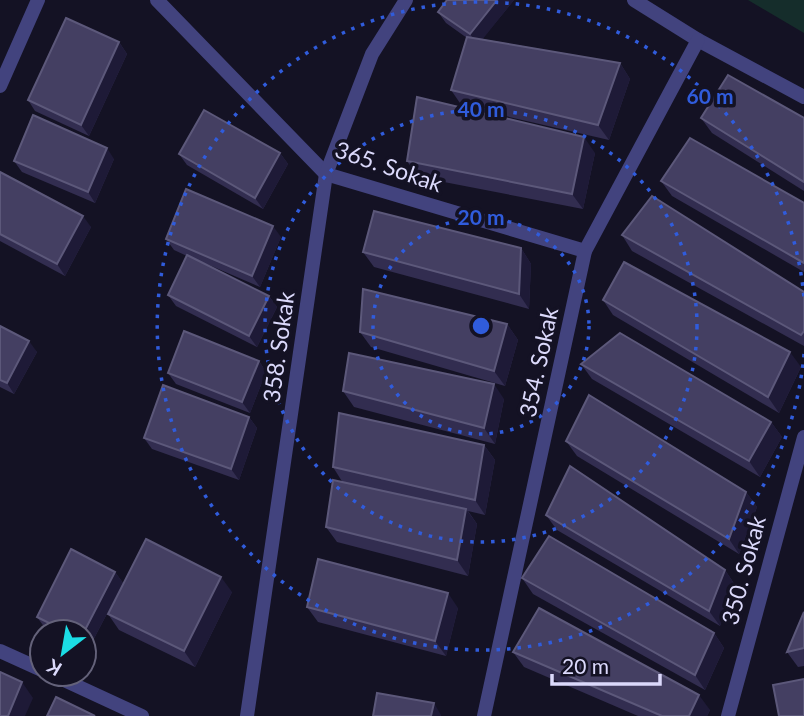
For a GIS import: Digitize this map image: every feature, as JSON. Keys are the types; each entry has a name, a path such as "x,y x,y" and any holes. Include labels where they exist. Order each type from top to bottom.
{"street":[{"path":"0,86 38,0"},
{"name":"365. Sokak","path":"157,0 326,174 585,251"},
{"name":"358. Sokak","path":"247,716 326,174 372,54 406,0"},
{"path":"634,0 698,40 804,97"},
{"name":"354. Sokak","path":"484,716 585,251 698,40"},
{"name":"350. Sokak","path":"728,716 804,437"},
{"path":"0,651 28,664"},
{"path":"81,688 142,716"}],"green space":[{"path":"748,0 804,0 804,33"}],"building":[{"path":"447,0 497,0 470,34 438,12"},
{"path":"66,18 119,42 81,125 28,100"},
{"path":"467,37 620,63 598,125 451,90"},
{"path":"728,75 804,118 804,182 701,118"},
{"path":"417,97 584,137 572,194 407,161"},
{"path":"204,110 280,153 255,198 179,154"},
{"path":"33,115 107,148 88,192 14,161"},
{"path":"690,138 804,203 804,263 661,181"},
{"path":"0,172 83,216 57,264 0,234"},
{"path":"186,189 273,226 252,276 166,239"},
{"path":"652,196 804,292 804,331 801,335 622,235"},
{"path":"374,211 521,248 519,294 363,252"},
{"path":"187,255 269,296 249,336 168,295"},
{"path":"624,262 790,352 768,397 603,300"},
{"path":"363,289 507,324 494,371 360,332"},
{"path":"0,326 29,341 7,383 0,380"},
{"path":"184,331 259,361 242,402 168,373"},
{"path":"620,333 771,422 749,461 581,364"},
{"path":"349,353 494,384 484,428 343,391"},
{"path":"163,385 249,417 231,469 144,438"},
{"path":"589,395 746,492 729,539 566,441"},
{"path":"339,413 484,445 475,500 333,467"},
{"path":"570,466 725,570 709,611 546,515"},
{"path":"333,480 466,509 457,560 326,527"},
{"path":"549,536 714,633 695,675 522,578"},
{"path":"146,539 221,577 184,651 108,614"},
{"path":"71,549 115,572 91,618 37,617"},
{"path":"318,559 448,593 435,641 307,607"},
{"path":"539,608 699,695 689,716 662,716 513,652"},
{"path":"804,612 804,648 787,652"},
{"path":"0,672 22,682 8,716 0,716"},
{"path":"804,679 804,716 779,716 773,685"},
{"path":"377,693 434,703 431,716 373,716"},
{"path":"56,697 95,716 47,716"}]}
